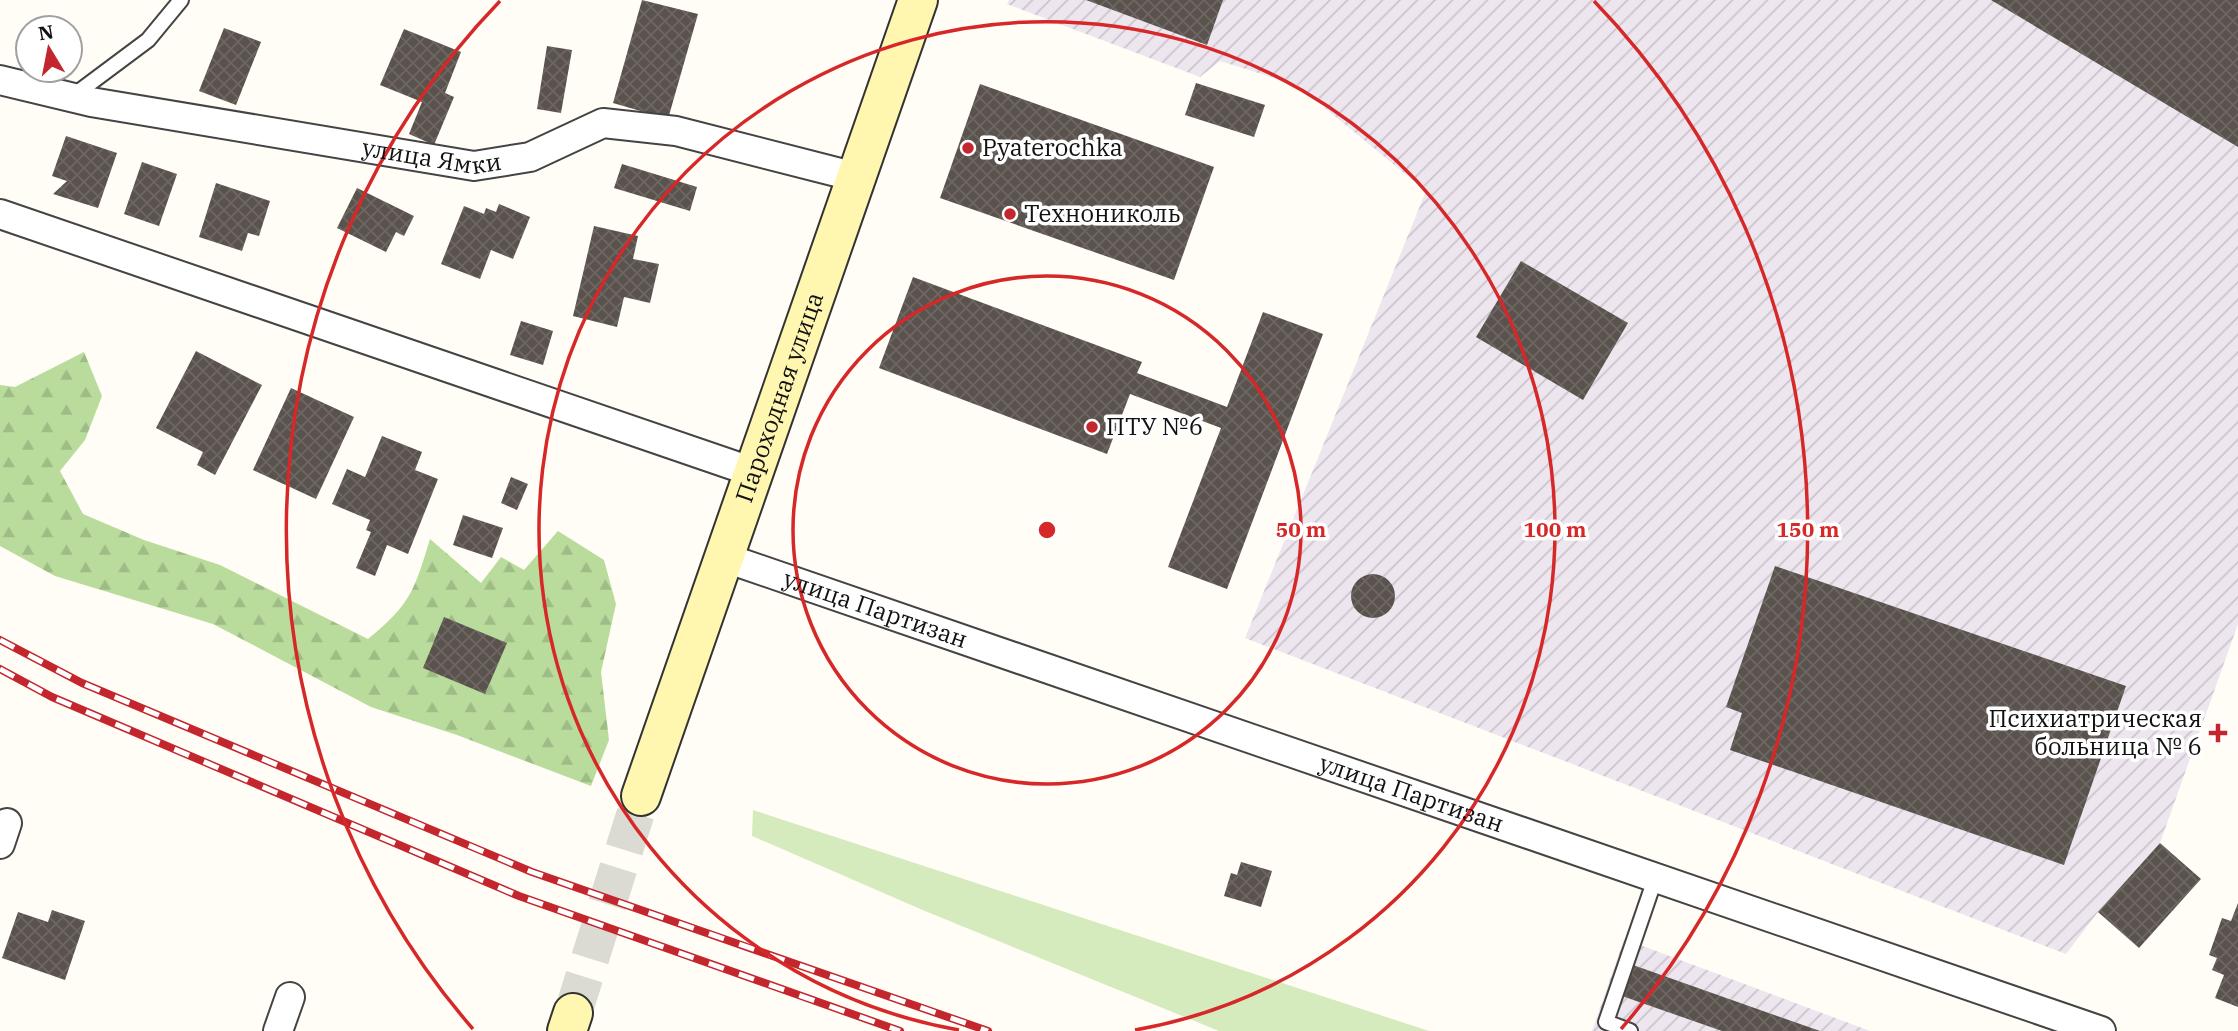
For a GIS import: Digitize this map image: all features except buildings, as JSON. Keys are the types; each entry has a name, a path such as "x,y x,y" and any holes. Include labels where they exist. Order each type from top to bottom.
{"main road":[{"name":"Пароходная улица","path":"641,796 918,0"}],"street":[{"name":"улица Ямки","path":"0,80 72,97 474,166 530,157 603,123 676,131 856,177"},
{"path":"0,214 753,472"},
{"name":"улица Партизан","path":"723,557 2101,1031"},
{"path":"278,1031 290,997"}],"lane":[{"path":"72,97 148,40 181,0"},
{"path":"1630,1031 1606,1022 1656,876"}],"shaded area":[{"path":"1009,0 2238,0 2238,624 2160,843 2098,912 2066,954 1245,638 1426,191 1297,85 1220,61 1200,77 1007,4"},
{"path":"1624,939 1870,1031 1592,1031"}],"green space":[{"path":"84,352 102,396 85,440 60,471 83,514 144,540 220,565 368,639 394,616 409,595 420,572 430,539 481,583 501,557 524,570 558,531 604,560 616,604 601,672 609,740 591,786 457,735 371,707 213,624 55,576 0,546 0,385 15,387"},
{"path":"753,810 1429,1031 1219,1031 925,911 752,836"}],"tunnel":[{"path":"573,1013 641,796"}],"railway":[{"path":"0,640 82,683 532,872 988,1031"},
{"path":"0,669 52,697 519,896 900,1031"}],"place":[{"name":"Pyaterochka","path":"968,148"},
{"name":"Технониколь","path":"1010,214"},
{"name":"ПТУ №6","path":"1092,427"},
{"name":"Психиатрическая больница № 6","path":"2218,733"}]}
